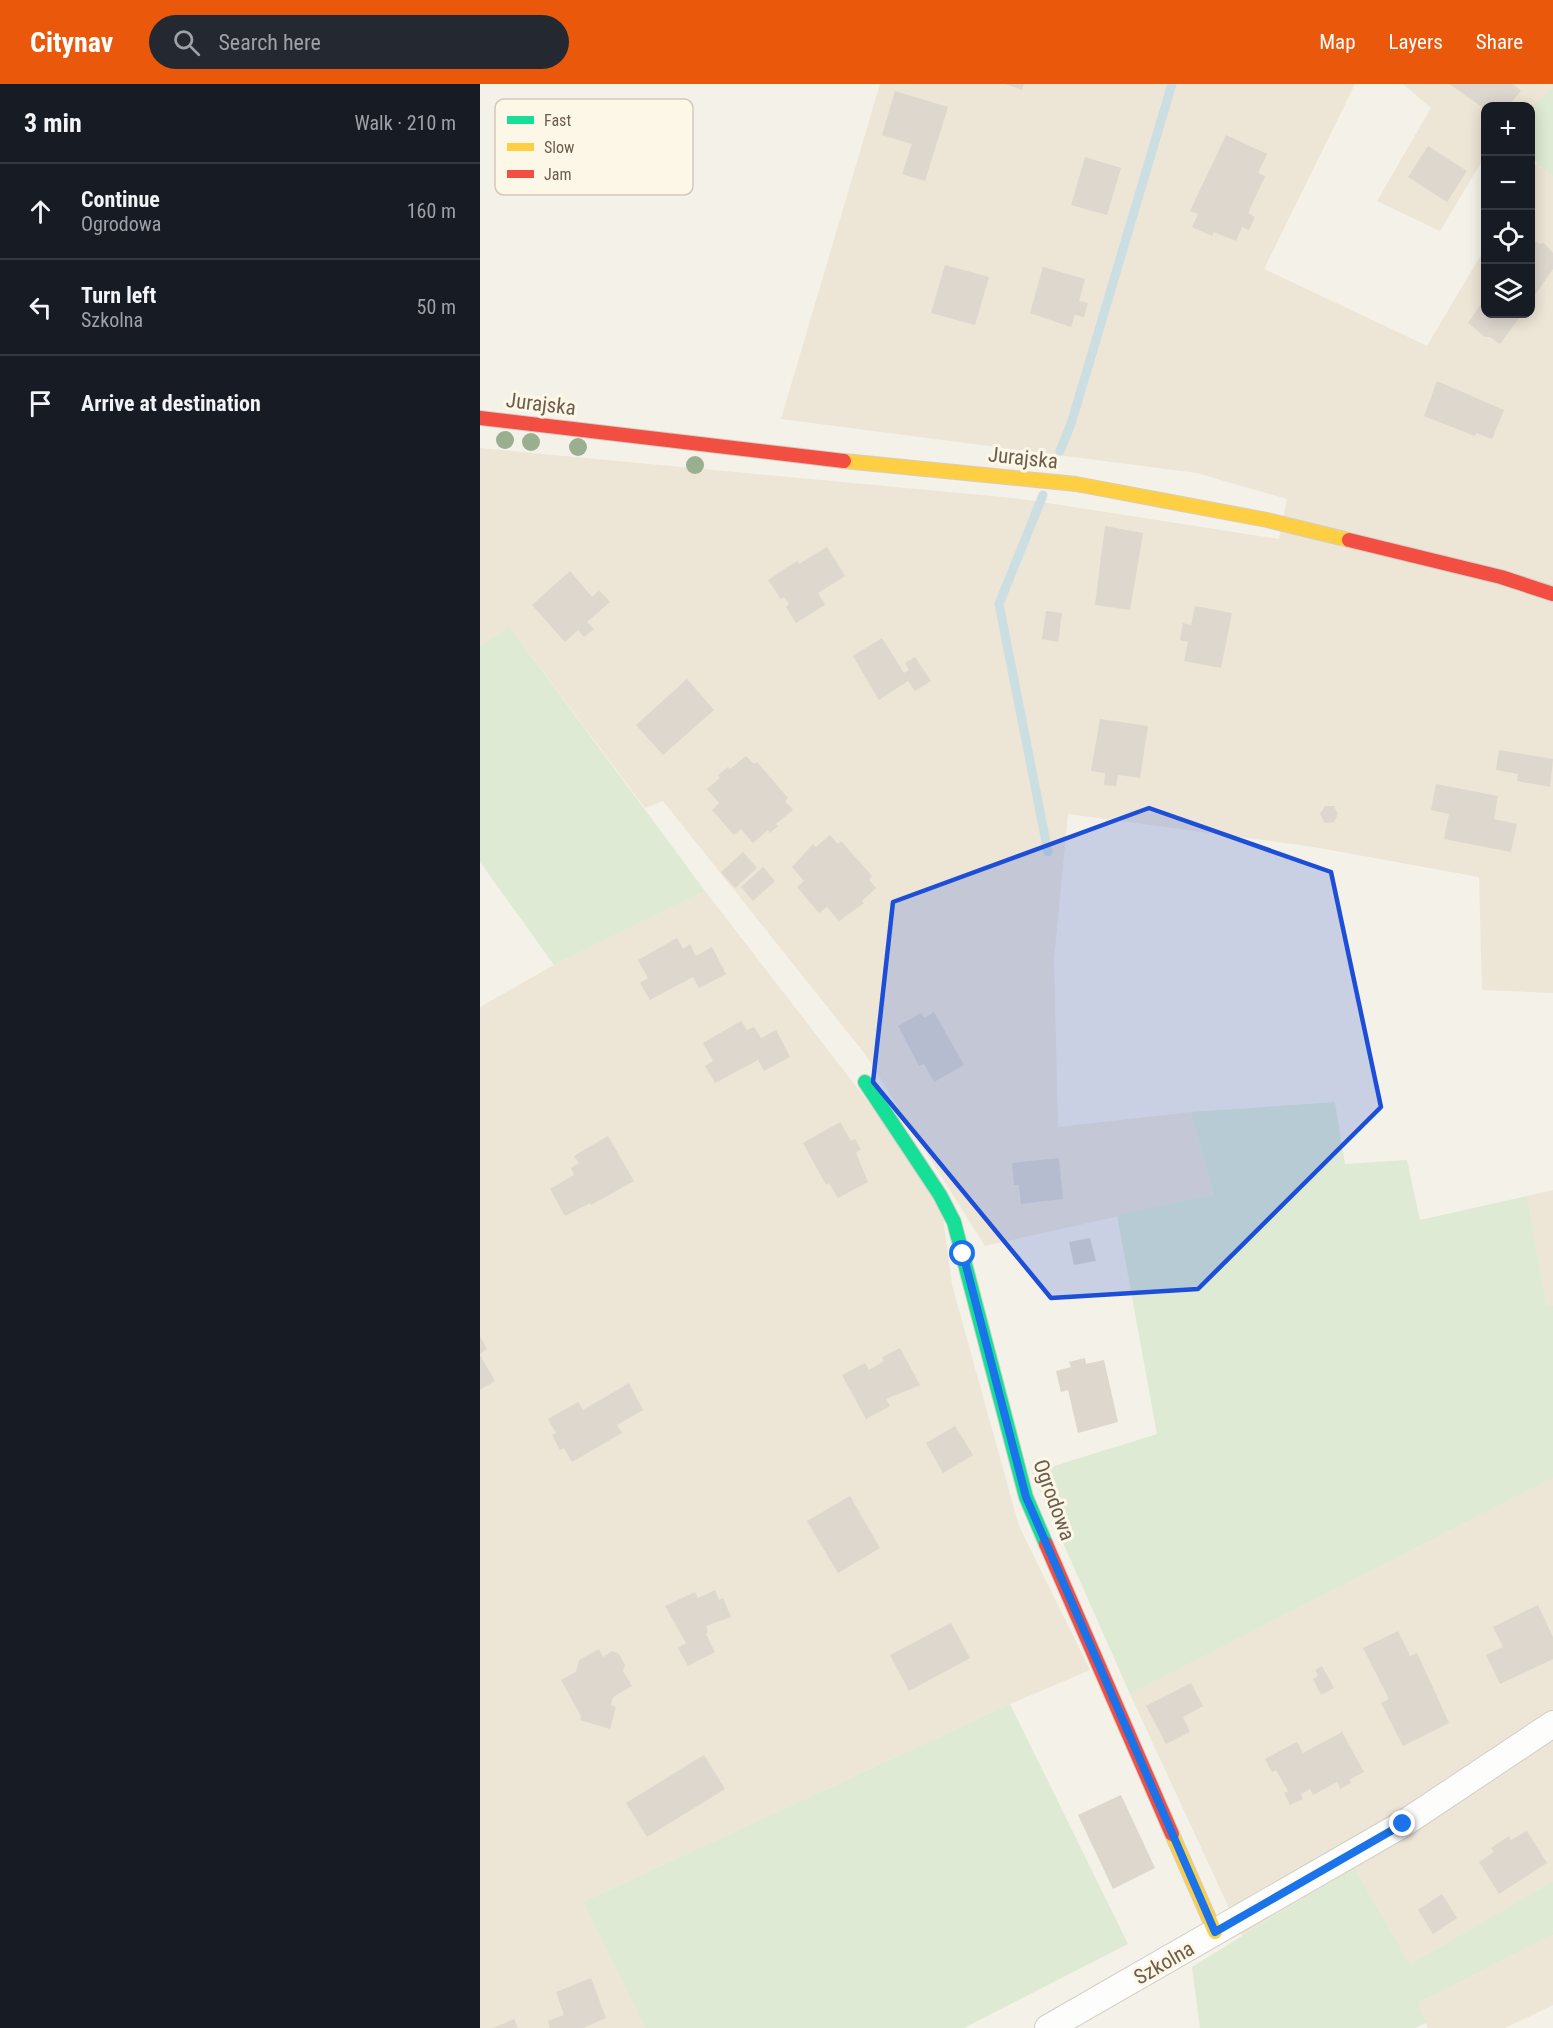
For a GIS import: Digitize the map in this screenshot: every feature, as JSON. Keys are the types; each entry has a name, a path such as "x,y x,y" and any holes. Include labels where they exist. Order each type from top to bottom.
{"street":[{"name":"Jurajska","path":"480,418 753,452 1076,484 1268,520 1502,577 1553,594"},
{"name":"Ogrodowa","path":"865,1082 940,1195 954,1222 1026,1497 1215,1932"},
{"name":"Szkolna","path":"1048,2028 1403,1824 1553,1724"}],"highlighted area":[{"path":"1149,808 1331,872 1381,1107 1198,1289 1051,1298 873,1082 893,902"}],"shaded area":[{"path":"880,84 1355,84 1264,269 1427,346 1481,255 1481,318 1535,318 1535,166 1537,162 1553,177 1553,993 1482,990 1479,877 1314,847 1068,814 1054,959 1058,1127 1191,1112 1214,1195 985,1246 865,1054 663,801 645,808 509,626 480,646 480,448 1022,499 1279,539 1287,499 1197,473 781,419"},
{"path":"1403,84 1553,84 1553,87 1535,105 1535,102 1481,102 1481,163 1440,231 1377,201 1431,108"},
{"path":"705,891 940,1195 952,1285 1019,1526 1090,1670 1010,1704 583,1902 645,2028 480,2028 480,1007 554,965"},
{"path":"1553,1190 1553,1305 1546,1306 1527,1196"},
{"path":"1553,1478 1553,1881 1410,1964 1354,1867 1242,1936 1130,1694"},
{"path":"1553,1935 1553,2005 1505,2028 1428,2028 1418,2003"}],"green space":[{"path":"1553,87 1553,177 1535,161 1535,104"},
{"path":"509,626 705,891 554,965 480,862 480,646"},
{"path":"1335,1102 1345,1164 1407,1160 1420,1220 1527,1196 1546,1305 1553,1305 1553,1478 1130,1694 1032,1473 1157,1434 1117,1215 1214,1195 1191,1112"},
{"path":"1010,1704 1128,1944 964,2028 645,2028 583,1902"},
{"path":"1354,1867 1410,1964 1553,1881 1553,1935 1418,2003 1426,2023 1415,2028 1200,2028 1192,1967"}],"building":[{"path":"1005,84 1024,84 1022,90"},
{"path":"1449,84 1513,84 1521,91 1511,102 1481,102 1481,106"},
{"path":"895,91 948,107 925,181 902,174 912,144 882,135"},
{"path":"1226,135 1267,154 1258,173 1265,176 1248,213 1255,217 1249,230 1242,227 1236,241 1214,232 1212,236 1192,227 1198,214 1190,211"},
{"path":"1428,146 1467,171 1447,202 1408,177"},
{"path":"1085,157 1121,168 1107,215 1071,205"},
{"path":"1535,241 1539,244 1544,243 1553,253 1553,269 1535,295"},
{"path":"945,265 989,277 975,325 931,313"},
{"path":"1043,267 1085,279 1079,301 1088,303 1084,317 1075,315 1071,327 1030,313"},
{"path":"1481,304 1481,318 1519,318 1500,344 1490,337 1485,337 1468,323"},
{"path":"1437,381 1504,410 1492,439 1476,433 1475,436 1424,416"},
{"path":"1105,526 1143,533 1130,610 1095,605"},
{"path":"827,547 845,576 818,593 825,605 796,623 786,607 789,604 784,597 781,599 768,580 797,561 799,564"},
{"path":"570,571 592,597 599,590 610,602 587,622 594,629 584,637 578,630 565,642 532,605"},
{"path":"1195,606 1232,613 1221,668 1184,661 1188,642 1180,640 1183,623 1191,625"},
{"path":"1046,611 1062,613 1058,642 1042,639"},
{"path":"882,638 904,673 909,670 905,663 915,657 931,681 915,691 908,681 879,700 853,656"},
{"path":"687,679 714,710 663,755 636,725"},
{"path":"1100,719 1148,726 1140,778 1118,775 1116,786 1104,785 1105,773 1091,771"},
{"path":"1499,750 1553,759 1550,787 1517,781 1518,774 1496,770"},
{"path":"746,756 754,764 757,762 788,798 785,801 793,810 776,824 778,826 770,833 768,830 753,843 741,829 734,835 712,810 719,803 707,789 720,778 718,775"},
{"path":"1436,784 1498,796 1494,819 1517,824 1511,852 1444,839 1449,814 1431,810"},
{"path":"1325,806 1334,806 1338,814 1334,822 1325,823 1320,814"},
{"path":"830,835 838,844 841,841 872,876 869,880 876,888 862,901 864,903 839,921 827,907 819,913 797,887 804,881 792,867 813,844 816,847"},
{"path":"743,852 757,868 735,888 721,872"},
{"path":"763,867 775,881 753,901 741,887"},
{"path":"677,938 683,949 690,944 696,956 712,947 726,974 699,988 693,977 650,1000 640,983 648,978 638,960"},
{"path":"934,1012 964,1065 934,1082 924,1064 919,1066 898,1026 921,1013 924,1018"},
{"path":"741,1021 747,1030 754,1027 761,1038 776,1030 790,1057 764,1071 758,1060 715,1083 705,1066 713,1061 703,1043"},
{"path":"840,1122 851,1141 855,1139 861,1149 856,1153 868,1182 838,1198 829,1183 826,1185 803,1143"},
{"path":"608,1136 634,1181 591,1205 590,1203 565,1216 550,1189 574,1175 571,1168 579,1163 574,1156"},
{"path":"1059,1158 1063,1199 1021,1204 1019,1185 1014,1185 1012,1163"},
{"path":"1090,1238 1096,1261 1074,1265 1069,1242"},
{"path":"480,1336 487,1349 480,1354"},
{"path":"900,1348 920,1385 886,1399 890,1406 866,1419 842,1375 865,1363 869,1370 884,1361 882,1357"},
{"path":"480,1355 495,1381 480,1390"},
{"path":"1085,1358 1086,1364 1104,1360 1118,1422 1078,1433 1068,1390 1061,1392 1056,1371 1071,1367 1069,1362"},
{"path":"629,1383 643,1410 617,1425 622,1433 572,1462 564,1448 560,1450 552,1435 556,1433 548,1419 578,1402 583,1410"},
{"path":"955,1426 973,1455 943,1473 926,1443"},
{"path":"850,1496 880,1548 838,1573 807,1521"},
{"path":"715,1590 719,1600 723,1598 731,1617 706,1626 708,1632 706,1634 715,1652 688,1666 678,1648 686,1643 665,1606 695,1592 698,1598"},
{"path":"1538,1605 1553,1637 1553,1659 1500,1684 1486,1655 1503,1647 1493,1627"},
{"path":"951,1623 970,1658 909,1691 890,1655"},
{"path":"1398,1631 1410,1656 1417,1653 1449,1723 1403,1746 1381,1703 1389,1699 1363,1648"},
{"path":"599,1649 603,1657 612,1651 619,1654 625,1665 623,1671 632,1686 613,1697 611,1705 616,1707 610,1729 580,1720 581,1716 561,1680 576,1672 579,1660"},
{"path":"1322,1666 1334,1688 1321,1695 1313,1679 1318,1676 1315,1670"},
{"path":"1191,1683 1203,1706 1183,1717 1190,1732 1166,1744 1146,1706"},
{"path":"1342,1732 1364,1772 1349,1780 1351,1783 1340,1789 1337,1782 1313,1795 1310,1789 1301,1794 1303,1799 1290,1805 1284,1793 1288,1791 1276,1770 1272,1772 1265,1759 1297,1742 1303,1753"},
{"path":"704,1755 725,1789 647,1837 626,1803"},
{"path":"1121,1795 1155,1868 1113,1889 1078,1815"},
{"path":"1527,1831 1547,1863 1499,1894 1479,1862 1494,1852 1491,1848 1509,1836 1511,1840"},
{"path":"1442,1894 1457,1918 1433,1934 1418,1910"},
{"path":"591,1978 606,2018 583,2028 550,2028 548,2021 564,2015 556,1992"},
{"path":"514,2019 518,2028 493,2028"}],"waterway":[{"path":"1060,451 1071,424 1172,84"},
{"path":"1043,495 999,604 1048,852"}],"traffic: fast":[{"path":"865,1082 940,1195 954,1222 1026,1497 1046,1544"}],"traffic: slow":[{"path":"844,461 1076,484 1267,520 1349,540"},
{"path":"1172,1834 1215,1932"}],"traffic: jam":[{"path":"480,418 844,461"},
{"path":"1349,540 1501,577 1553,594"},
{"path":"1046,1544 1172,1834"}],"route":[{"path":"963,1254 1026,1497 1215,1932 1403,1824"}]}
